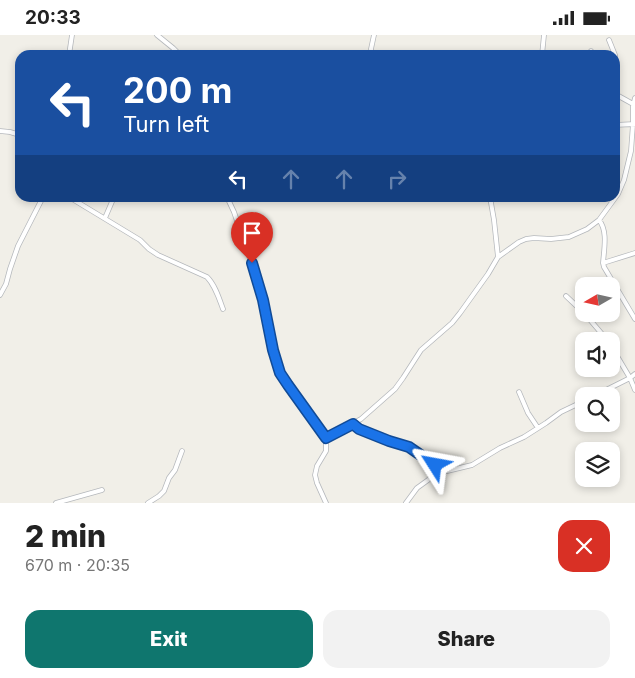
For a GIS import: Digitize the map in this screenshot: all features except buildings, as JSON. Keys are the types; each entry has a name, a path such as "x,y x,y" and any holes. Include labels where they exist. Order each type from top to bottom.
{"street":[{"path":"69,50 72,35"},
{"path":"157,35 175,50"},
{"path":"370,50 374,35"},
{"path":"542,50 544,35"},
{"path":"609,39 613,50"},
{"path":"620,97 633,104"},
{"path":"620,189 633,151 633,104 635,98"},
{"path":"620,125 634,124"},
{"path":"0,131 15,134"},
{"path":"0,295 6,284 18,246 40,202"},
{"path":"78,202 140,240 158,255 207,277 213,284 223,309"},
{"path":"105,218 112,202"},
{"path":"229,202 262,294 273,350 280,373 326,438 326,451 317,466 315,475 316,483 326,503"},
{"path":"491,202 498,257"},
{"path":"326,438 369,413 399,385 420,350 452,323 488,274 498,257 526,239 569,237 587,229 599,221 612,202"},
{"path":"599,221 603,225 604,232 603,263 635,319"},
{"path":"603,263 635,253"},
{"path":"566,296 575,304"},
{"path":"620,361 635,390"},
{"path":"612,387 635,374"},
{"path":"519,392 528,413 538,429"},
{"path":"406,503 413,492 425,481 439,473 472,465 500,448 538,429 561,411 575,405"},
{"path":"353,424 359,429 409,447 430,462 450,470"},
{"path":"148,503 164,491 182,451"},
{"path":"56,503 102,490"}],"route":[{"path":"252,263 265,306 273,350 280,373 326,438 353,424 359,429 412,448 435,465"}]}
